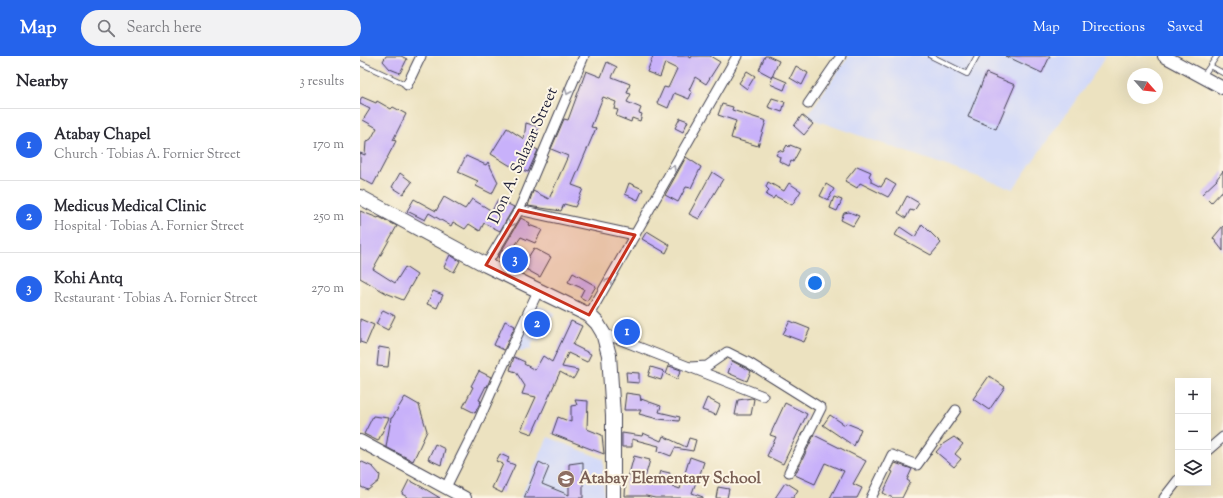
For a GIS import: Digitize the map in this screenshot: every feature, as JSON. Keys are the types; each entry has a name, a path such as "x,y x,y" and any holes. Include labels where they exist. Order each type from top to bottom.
{"main road":[{"path":"1164,56 1223,88"},
{"path":"360,196 486,265 589,315 597,323 604,333 609,355 613,416 613,498"},
{"path":"360,441 465,498"}],"street":[{"path":"407,85 421,56"},
{"name":"Don A. Salazar Street","path":"486,265 519,210 584,56"},
{"path":"589,315 737,56"},
{"path":"808,104 841,56"},
{"path":"519,210 635,235"},
{"path":"446,487 479,422 538,291"},
{"path":"604,333 763,396"},
{"path":"690,368 707,366 727,352 749,363 821,408 789,472"},
{"path":"872,498 892,455 917,465 956,410"},
{"path":"1211,447 1223,437"},
{"path":"1164,498 1175,484"}],"lane":[{"path":"931,56 968,74 977,56"},
{"path":"1202,77 1217,56"},
{"path":"360,62 407,85"},
{"path":"1210,66 1223,73"}],"highlighted area":[{"path":"519,210 635,235 589,315 486,265"}],"shaded area":[{"path":"849,56 1107,56 1013,189 806,117"},
{"path":"535,304 555,313 539,341 527,337 538,342 533,341 531,349 521,351 514,348"},
{"name":"Atabay Elementary School","path":"548,437 603,459 604,498 520,498"}],"building":[{"path":"386,56 401,56 407,59 400,73 390,69 383,61"},
{"path":"653,56 688,56 691,58 692,56 710,56 720,62 706,84 695,77 689,90 692,92 689,99 674,93 668,108 657,103 664,87 668,88 677,69 665,63 660,77 647,72"},
{"path":"765,56 779,61 772,77 759,70"},
{"path":"1006,56 1050,56 1042,73"},
{"path":"607,62 617,67 612,77 630,84 627,93 631,94 627,102 641,108 639,113 642,114 640,121 632,118 631,122 616,116 618,110 614,109 616,102 603,97 591,127 596,128 572,185 583,189 575,207 564,204 561,211 528,206 533,191 549,199 568,156 551,149 564,119 568,120 586,71 601,77"},
{"path":"796,66 808,73 802,85 790,78"},
{"path":"747,71 755,76 747,89 739,83"},
{"path":"986,73 1015,85 996,129 968,117"},
{"path":"773,76 787,82 784,90 770,84"},
{"path":"362,97 376,103 377,101 391,109 393,107 406,114 393,140 396,141 373,185 360,178 360,153 365,155 366,142 371,139 377,128 363,120 370,109 360,104"},
{"path":"772,98 785,102 782,112 768,107"},
{"path":"722,104 733,107 732,110 766,121 758,146 731,138 736,121 718,115"},
{"path":"802,115 813,124 804,135 794,126"},
{"path":"680,118 688,121 683,132 675,128"},
{"path":"526,123 539,127 532,147 538,150 528,172 509,165 491,154 507,128 524,139"},
{"path":"787,145 789,147 790,145 800,149 789,166 779,161 780,157 776,155 779,150 783,152"},
{"path":"466,156 486,165 488,162 498,182 492,194 476,186 478,181 458,172"},
{"path":"686,157 701,167 691,188 686,187 678,202 665,195"},
{"path":"857,166 871,172 869,176 871,178 871,182 881,187 886,179 896,185 888,197 860,183 857,188 845,181"},
{"path":"1223,171 1223,190 1211,203 1202,194 1217,180"},
{"path":"712,172 723,179 699,219 689,214"},
{"path":"400,173 412,182 403,194 392,187"},
{"path":"768,182 784,191 789,183 801,191 792,205 775,196 773,199 766,195 769,190 766,187"},
{"path":"629,183 643,189 638,200 625,194"},
{"path":"826,184 834,189 828,200 820,196"},
{"path":"907,196 919,203 914,211 910,210 906,218 898,213"},
{"path":"444,197 465,209 472,199 492,211 498,199 514,207 500,231 484,223 480,231 469,224 465,229 453,222 451,226 429,213 425,220 407,211 414,199 436,211"},
{"path":"834,197 842,200 837,211 830,208"},
{"path":"360,211 378,218 379,217 397,226 373,269 395,283 405,267 417,275 403,300 386,293 360,278"},
{"path":"849,212 859,216 853,226 841,220 844,213"},
{"path":"521,218 530,223 529,225 542,230 535,243 521,237 506,262 498,257"},
{"path":"922,224 941,243 931,255 895,235 900,227 915,237"},
{"path":"1223,226 1223,251 1213,238"},
{"path":"647,231 670,245 666,253 642,239"},
{"path":"534,248 551,257 540,277 522,267"},
{"path":"450,255 460,261 454,272 444,267"},
{"path":"573,273 596,286 587,301 580,297 584,289 568,282"},
{"path":"433,291 443,295 437,308 427,304"},
{"path":"383,310 395,316 388,330 376,324"},
{"path":"360,319 374,325 366,344 360,342"},
{"path":"505,321 515,326 504,350 494,345"},
{"path":"571,321 582,326 573,345 591,354 587,362 568,353 562,367 578,370 575,376 573,379 560,372 532,434 521,430 536,397 522,394 525,386 516,372 510,370 514,357 525,362 524,364 535,370 543,356 552,362"},
{"path":"790,321 810,329 804,342 783,334"},
{"path":"620,325 634,329 637,336 634,339 619,333"},
{"path":"379,347 390,349 388,367 377,366"},
{"path":"732,361 751,371 747,381 728,373"},
{"path":"669,366 681,370 677,379 666,374"},
{"path":"651,367 664,371 661,380 648,376"},
{"path":"479,371 491,377 479,400 481,401 475,413 463,407 473,387 471,386"},
{"path":"626,372 639,373 639,383 627,382"},
{"path":"989,376 1005,387 989,410 973,399"},
{"path":"626,393 640,395 641,401 641,399 661,406 659,412 680,417 679,421 658,419 639,414 641,410 624,410"},
{"path":"405,397 419,405 427,431 413,461 386,447 391,418"},
{"path":"707,398 720,405 716,415 702,410"},
{"path":"754,399 751,415 735,415 738,400"},
{"path":"575,400 588,401 587,429 602,435 604,454 552,434 558,417 571,422 571,406 577,405"},
{"path":"785,403 807,414 783,464 767,456 776,437 770,435"},
{"path":"830,415 845,425 846,423 861,429 854,446 823,425"},
{"path":"373,416 389,418 378,441 364,434"},
{"path":"622,433 642,436 643,433 661,441 663,436 686,447 689,438 696,440 693,451 675,448 671,456 658,451 659,446 632,439 632,447 622,447"},
{"path":"814,435 866,461 853,484 862,488 857,498 830,498 844,471 825,463 815,484 795,475"},
{"path":"954,437 963,444 955,454 961,459 954,467 936,452 943,444"},
{"path":"435,444 445,449 441,465 428,459"},
{"path":"500,454 509,458 507,462 515,465 502,493 492,488 503,464 496,461"},
{"path":"634,456 650,460 644,481 657,484 661,471 670,473 669,485 680,489 690,457 704,462 692,493 703,498 655,498 646,496 625,496 626,478 628,478"},
{"path":"360,461 373,467 380,475 379,481 368,490 361,487"},
{"path":"539,462 549,467 542,484 569,495 569,464 583,462 583,498 524,498"},
{"path":"895,463 912,469 907,480 910,482 902,498 893,498 883,493 893,472 891,471"},
{"path":"409,480 440,498 409,498 402,494"},
{"path":"785,483 798,490 793,498 775,498"},
{"path":"718,487 729,489 727,498 716,498"}],"place":[{"name":"Kohi Antq","path":"515,260"},
{"name":"Medicus Medical Clinic","path":"537,324"},
{"name":"Atabay Chapel","path":"627,332"},
{"name":"Atabay Elementary School","path":"566,479"}]}
